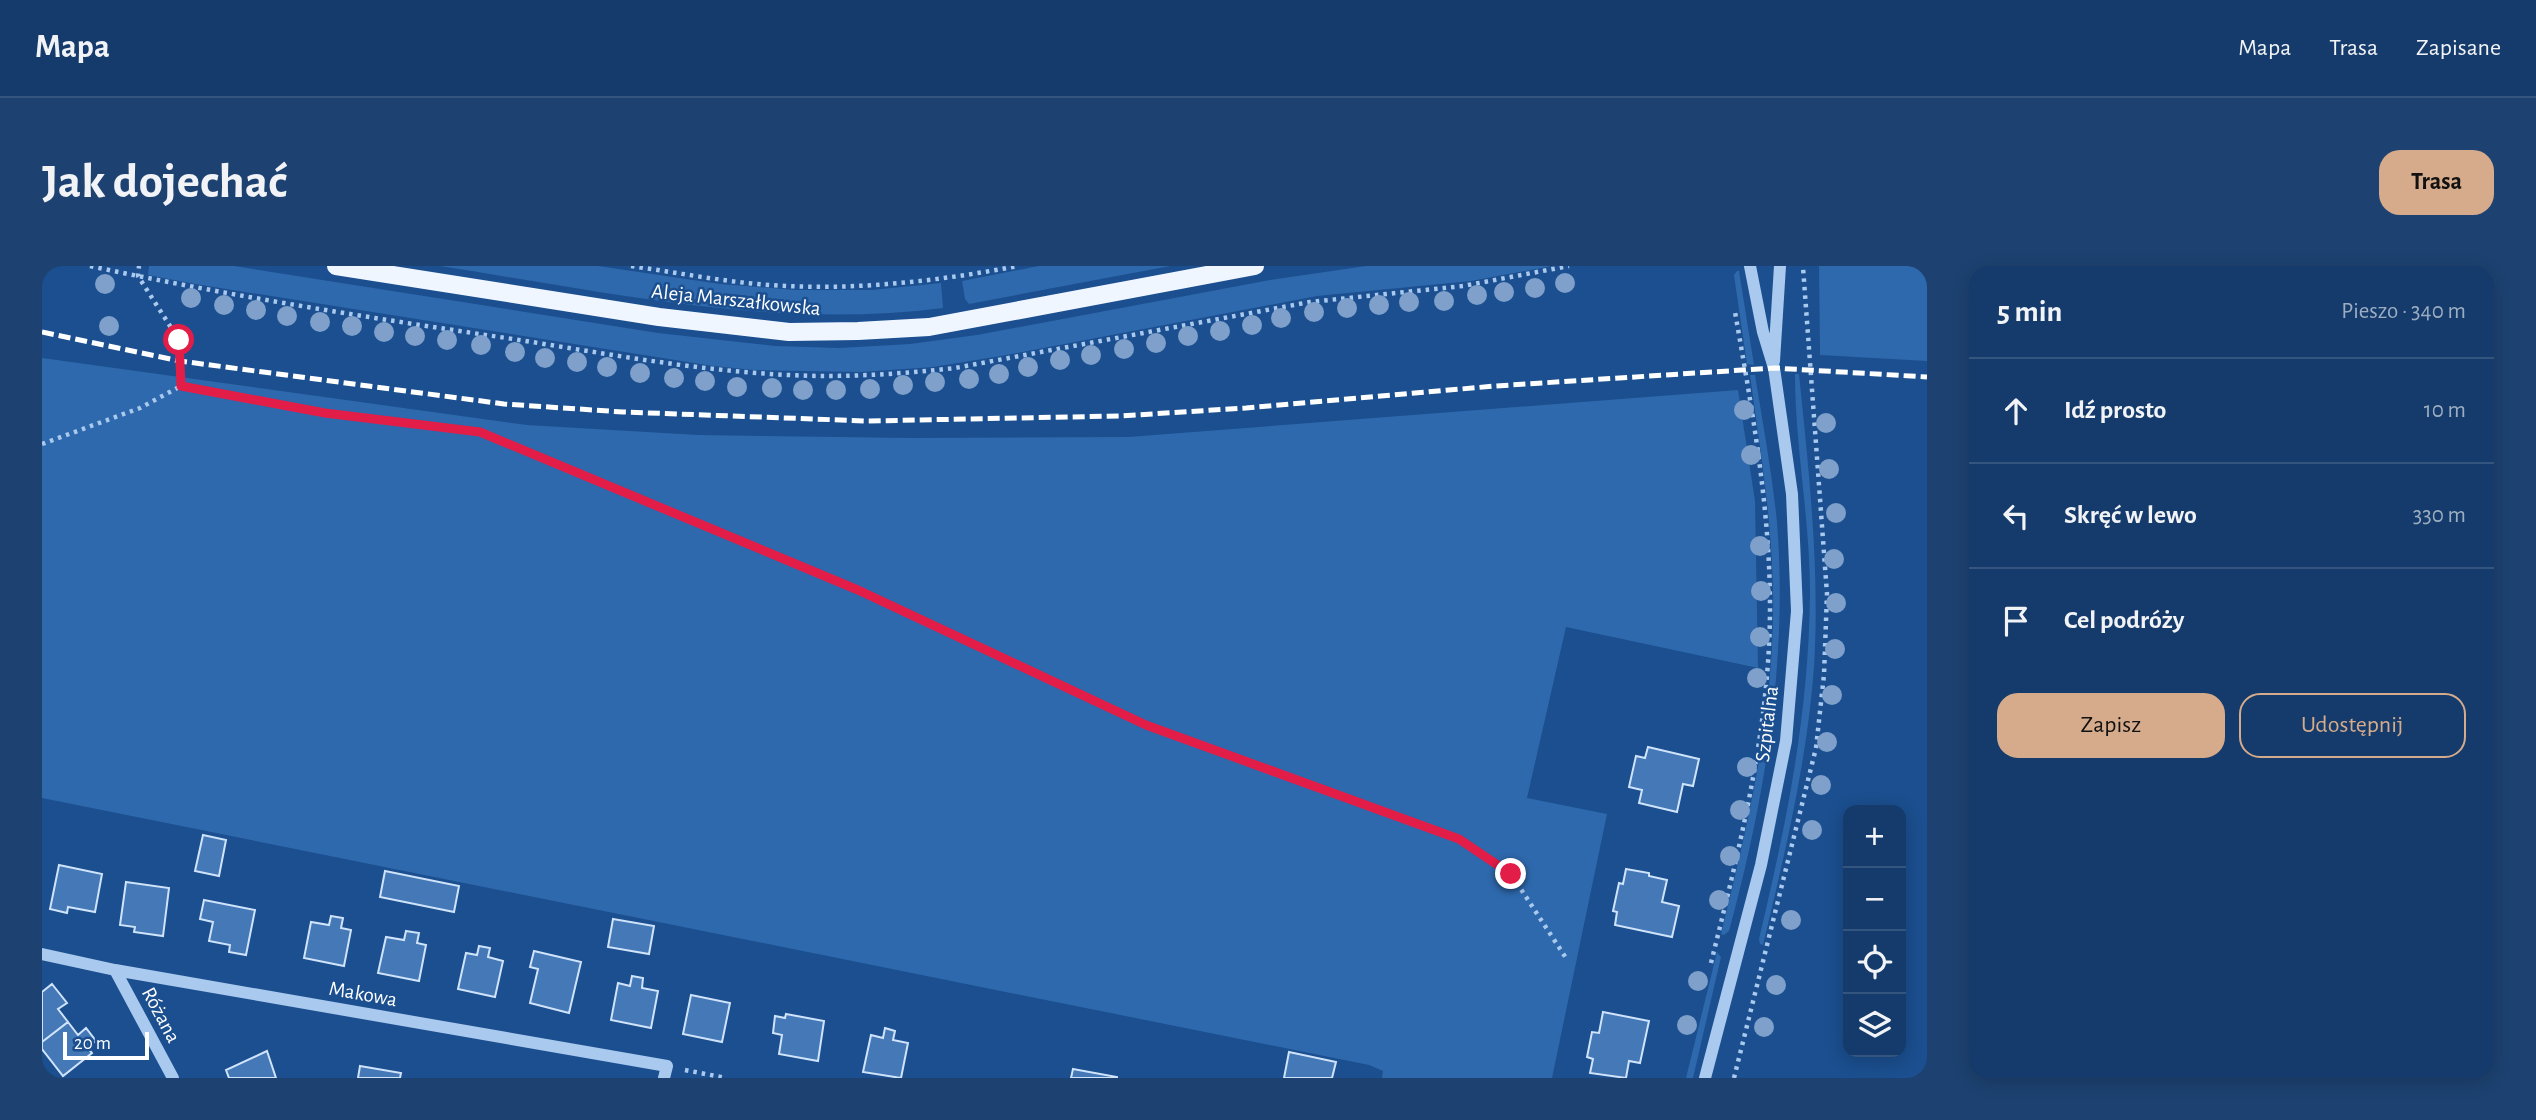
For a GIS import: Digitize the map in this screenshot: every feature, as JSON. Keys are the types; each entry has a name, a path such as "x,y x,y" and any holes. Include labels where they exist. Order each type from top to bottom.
{"main road":[{"name":"Aleja Marszałkowska","path":"336,266 660,317 789,332 929,327 1255,266"}],"street":[{"name":"Szpitalna","path":"1705,1078 1761,865 1786,741 1797,611 1792,494 1774,368 1763,332 1750,266"},
{"name":"Szpitalna","path":"1774,368 1780,266"},
{"name":"Makowa","path":"42,954 115,970 665,1072"},
{"name":"Różana","path":"115,970 173,1078"}],"path":[{"path":"139,266 138,276 179,340 181,386"},
{"path":"631,266 758,284 836,286 923,281 1018,266"},
{"path":"1709,973 1751,795 1766,679 1770,608 1766,511 1734,305"},
{"path":"42,444 140,408 181,386 325,413 480,432 858,590 1146,725 1459,839 1511,874 1566,958"},
{"path":"665,1072 726,1078"}],"shaded area":[{"path":"149,266 234,266 658,333 776,346 839,348 910,344 977,335 1270,280 1366,266 1552,266 1471,281 1317,296 1001,356 933,367 861,372 754,370 713,366 195,284 148,275"},
{"path":"440,266 598,266 720,284 795,290 872,290 941,283 943,308 880,314 754,311 628,297"},
{"path":"1039,266 1170,266 969,304 965,299 962,281"},
{"path":"1819,266 1927,266 1927,361 1820,355"},
{"path":"1737,271 1754,365 1747,364 1734,275"},
{"path":"42,358 527,425 698,435 1128,437 1738,390 1755,501 1758,668 1566,627 1527,798 1607,814 1552,1078 1382,1078 1383,1071 1369,1065 42,798"},
{"path":"1795,374 1799,374 1812,520 1816,594 1814,667 1801,772 1763,945 1759,939 1795,767 1809,637 1808,537 1797,429"},
{"path":"1750,375 1755,375 1775,504 1780,574 1779,626 1771,729 1763,780 1742,881 1729,931 1724,935 1721,934 1750,807 1765,722 1772,636 1770,538"},
{"path":"1717,952 1721,957 1693,1078 1686,1078"}],"building":[{"path":"1648,747 1699,759 1693,786 1683,784 1677,812 1639,803 1642,790 1629,787 1636,756 1645,758"},
{"path":"203,835 226,840 219,876 195,871"},
{"path":"59,865 102,874 95,912 68,907 67,913 50,909"},
{"path":"1626,869 1667,880 1662,902 1679,906 1672,937 1615,925 1617,912 1613,911 1619,883 1623,884"},
{"path":"385,871 459,886 454,912 380,897"},
{"path":"126,882 169,888 163,936 134,932 135,927 120,925"},
{"path":"204,900 255,910 246,955 229,952 230,945 209,941 213,922 200,919"},
{"path":"331,916 343,918 341,928 351,930 344,966 304,958 311,922 329,925"},
{"path":"613,919 654,926 649,954 608,947"},
{"path":"406,931 419,933 417,943 426,945 419,981 378,973 386,937 404,940"},
{"path":"479,946 490,948 488,957 503,961 495,997 458,989 466,953 477,955"},
{"path":"534,951 581,962 569,1013 530,1003 538,969 530,967"},
{"path":"632,976 643,978 642,988 658,991 651,1028 611,1020 618,983 630,986"},
{"path":"52,984 67,1003 58,1009 68,1022 42,1042 42,992"},
{"path":"691,995 730,1003 722,1042 683,1034"},
{"path":"1603,1012 1649,1021 1640,1063 1629,1061 1626,1078 1590,1073 1593,1059 1587,1057 1592,1032 1599,1033"},
{"path":"786,1014 824,1021 818,1061 779,1054 782,1035 773,1033 775,1016 785,1018"},
{"path":"68,1022 78,1035 86,1028 96,1041 87,1047 92,1053 63,1076 42,1049 42,1042"},
{"path":"885,1028 895,1031 893,1040 908,1043 901,1078 863,1072 871,1035 883,1038"},
{"path":"267,1051 276,1078 229,1078 226,1070"},
{"path":"1289,1052 1336,1062 1332,1078 1284,1078"},
{"path":"360,1066 401,1073 400,1078 358,1078"},
{"path":"1073,1069 1117,1077 1117,1078 1071,1078"}],"railway":[{"path":"42,332 180,361 504,404 623,412 867,421 1119,416 1246,408 1495,386 1774,368 1927,377"}],"route":[{"path":"179,340 181,386 325,413 480,432 858,590 1146,725 1459,839 1511,874"}]}
